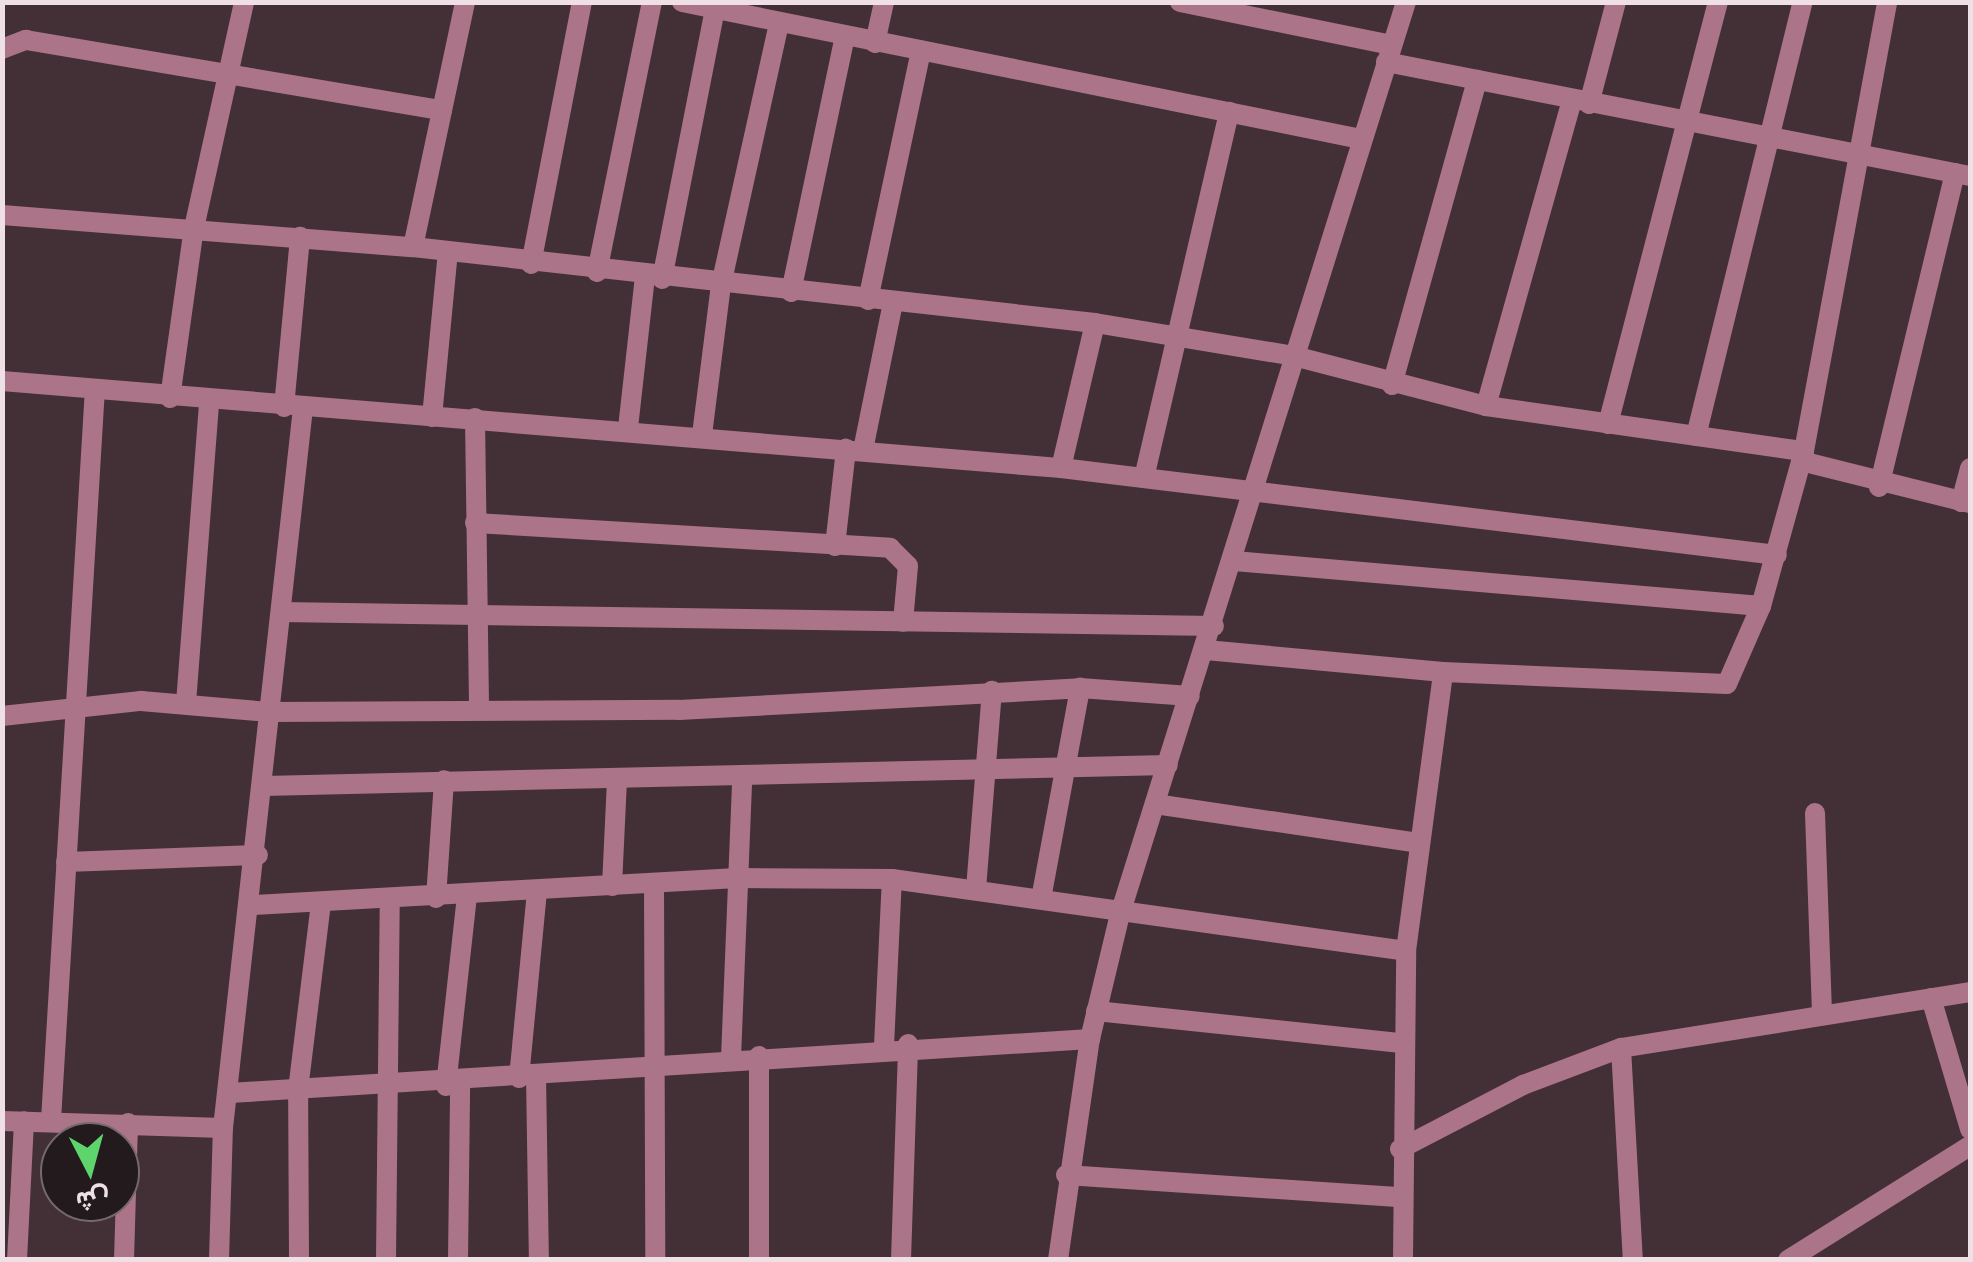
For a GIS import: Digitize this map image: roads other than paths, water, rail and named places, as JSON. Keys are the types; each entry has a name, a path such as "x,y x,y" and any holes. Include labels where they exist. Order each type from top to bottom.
{"street":[{"path":"170,398 194,228 244,2"},
{"path":"413,247 465,2"},
{"path":"531,264 582,2"},
{"path":"597,272 652,2"},
{"path":"682,2 876,44 1361,138"},
{"path":"876,44 884,2"},
{"path":"1180,2 1388,53 1477,80 1685,125 1963,175 1879,487"},
{"path":"1058,1260 1066,1174 1090,1039 1120,914 1214,626 1361,138 1406,2"},
{"path":"1486,406 1580,102 1616,2"},
{"path":"1608,424 1718,2"},
{"path":"1696,436 1803,2"},
{"path":"1206,650 1443,672 1726,684 1761,606 1802,456 1887,2"},
{"path":"628,428 653,278 715,10"},
{"path":"702,436 721,285 779,23"},
{"path":"791,292 846,36"},
{"path":"2,49 26,40 442,110"},
{"path":"868,300 921,51"},
{"path":"1392,385 1477,80"},
{"path":"1144,478 1228,112"},
{"path":"2,215 413,247 597,272 1095,323 1294,356 1392,385 1486,406 1696,436 1802,456 1879,487 1966,502 1970,468"},
{"path":"218,1260 223,1128 253,905 281,612 300,237"},
{"path":"432,417 448,252"},
{"path":"835,546 893,302"},
{"path":"1061,468 1095,323"},
{"path":"2,382 210,402 628,428 1061,468 1777,555"},
{"path":"51,1120 95,389"},
{"path":"186,703 210,402"},
{"path":"476,418 479,709"},
{"path":"475,523 903,553 904,622"},
{"path":"1234,561 1761,606"},
{"path":"281,612 1214,626"},
{"path":"1403,1260 1400,1043 1406,950 1443,672"},
{"path":"2,716 74,702 186,703 270,712 679,710 1080,688 1190,696"},
{"path":"1042,899 1080,688"},
{"path":"976,889 992,691"},
{"path":"264,786 444,780 742,780 986,764 1168,765"},
{"path":"436,898 444,780"},
{"path":"612,886 618,780"},
{"path":"731,1058 742,780"},
{"path":"1155,804 1418,843"},
{"path":"1815,813 1822,1016"},
{"path":"66,862 258,854"},
{"path":"253,905 467,897 737,878 892,879 1120,914 1406,950"},
{"path":"884,1046 892,879"},
{"path":"654,883 654,1260"},
{"path":"537,891 528,1077 538,1260"},
{"path":"458,1260 453,1085 467,897"},
{"path":"386,1260 390,900"},
{"path":"299,1260 298,1090 321,902"},
{"path":"1400,1149 1523,1085 1621,1048 1970,992"},
{"path":"1930,998 1970,1130"},
{"path":"1096,1012 1400,1043"},
{"path":"230,1093 453,1085 908,1044 1090,1039"},
{"path":"901,1260 908,1044"},
{"path":"1621,1048 1633,1260"},
{"path":"758,1260 759,1056"},
{"path":"17,1260 13,1121 102,1122"},
{"path":"140,1124 223,1128"},
{"path":"1788,1260 1970,1146"},
{"path":"1066,1174 1401,1197"},
{"path":"124,1260 125,1222"}]}
